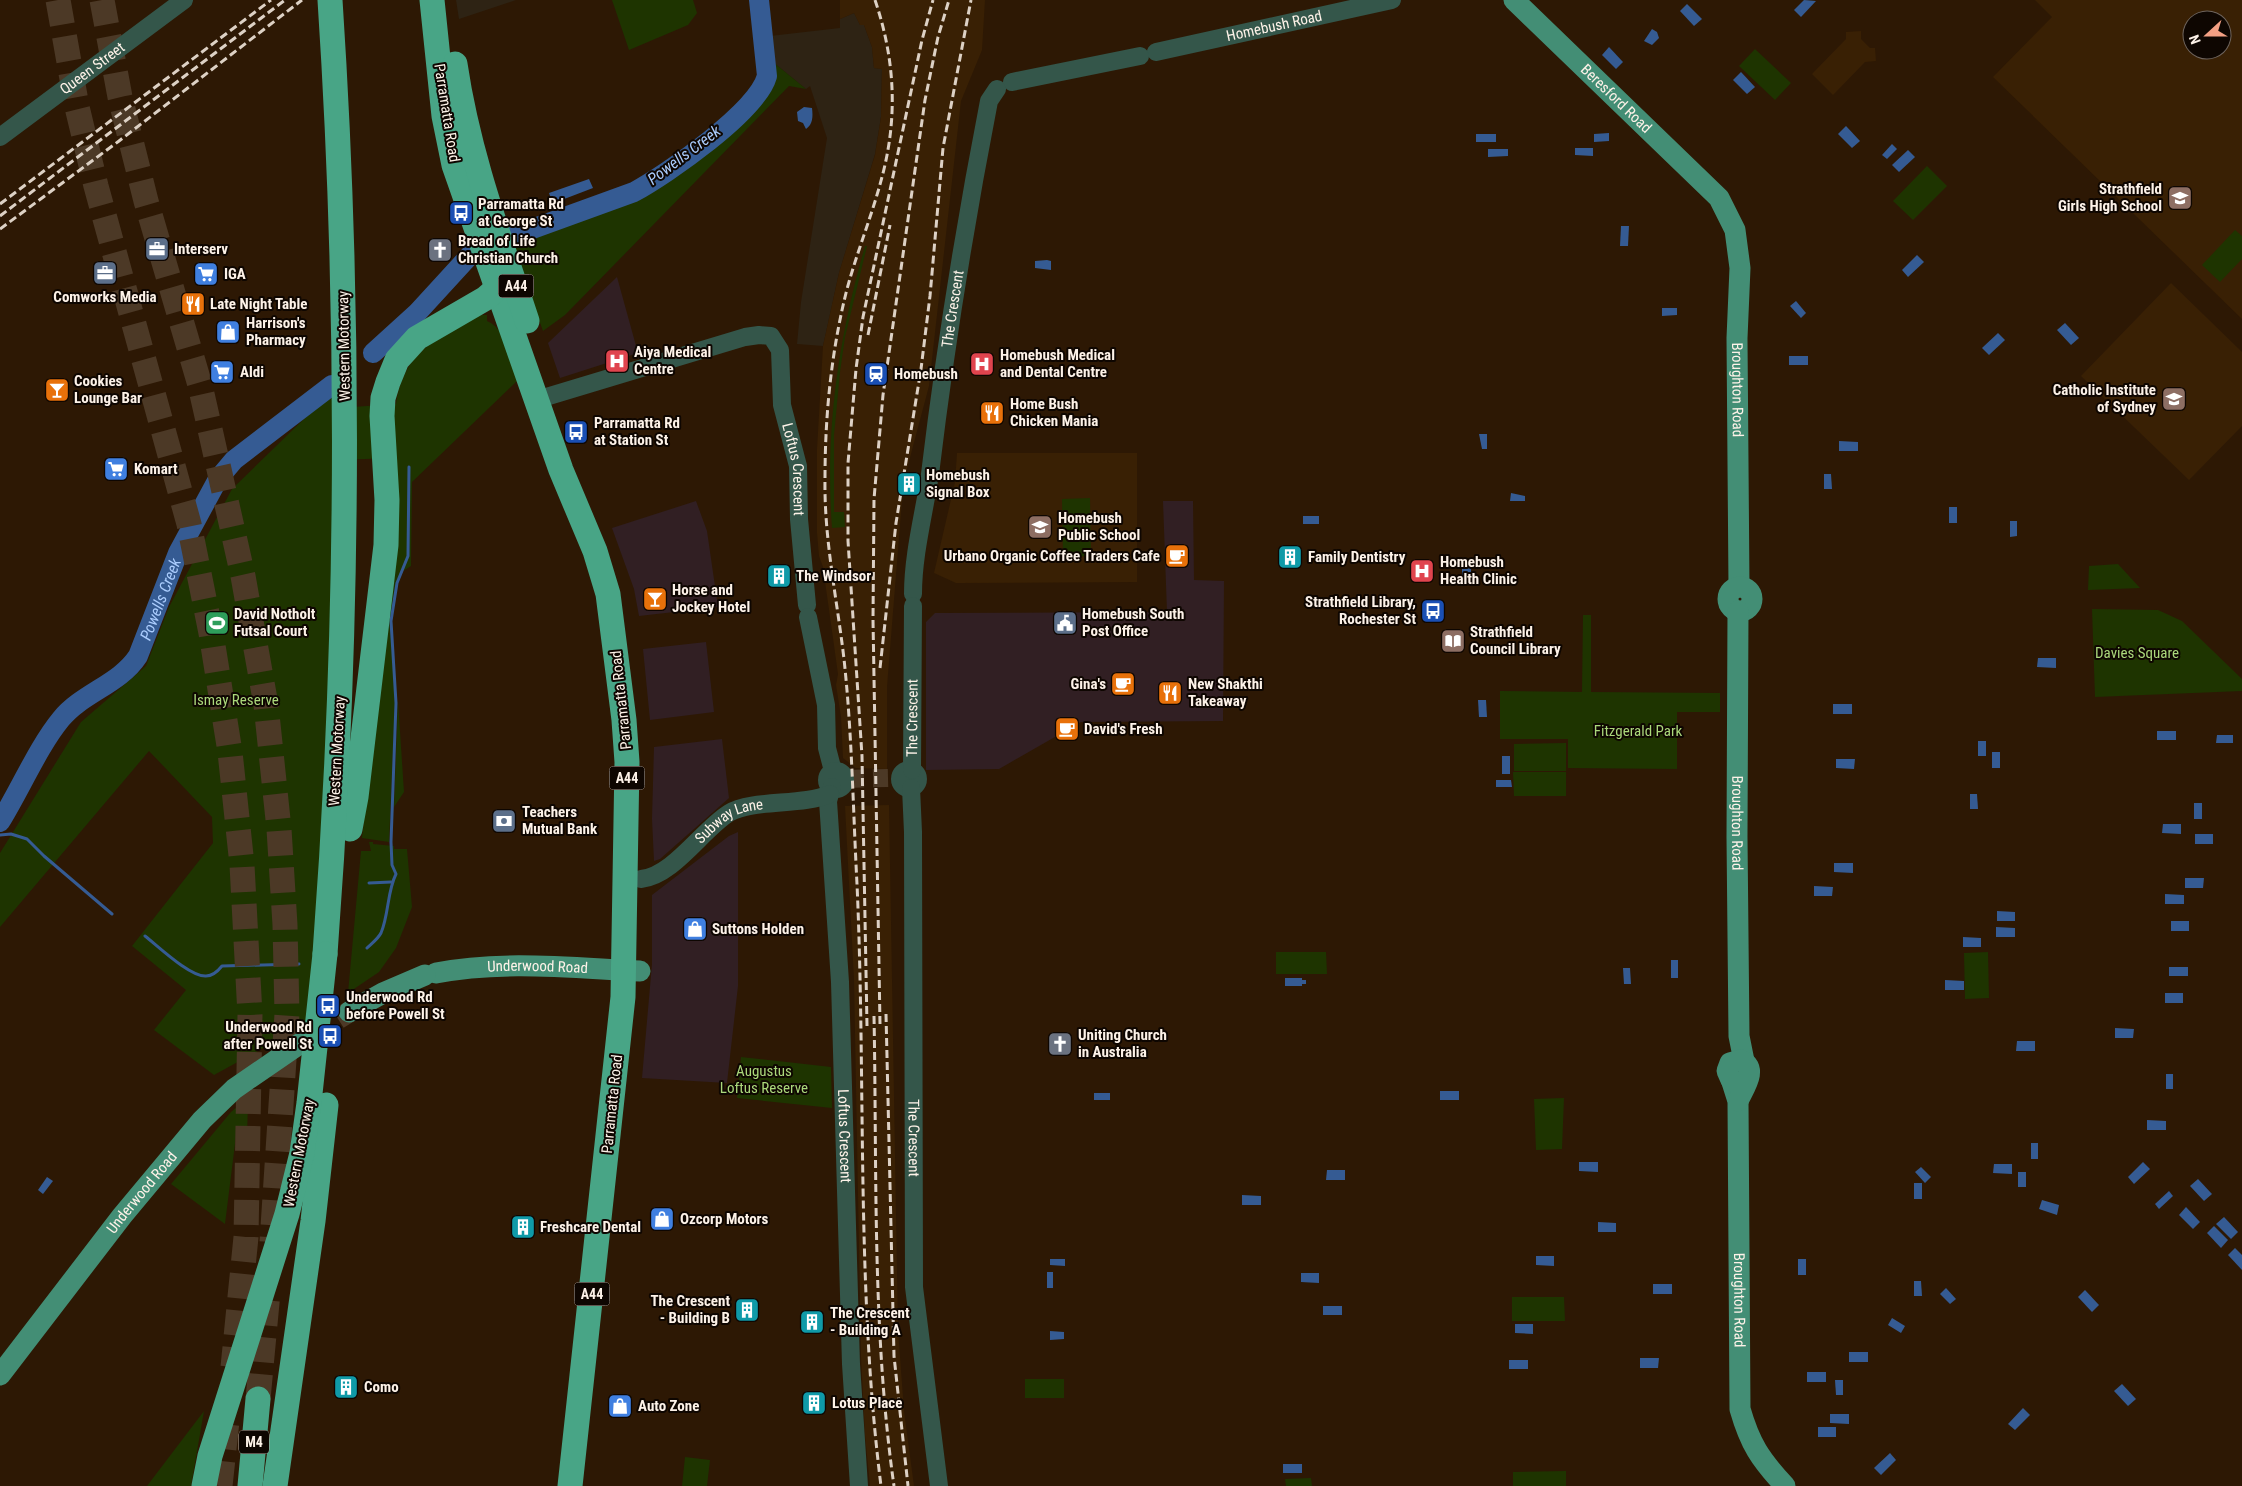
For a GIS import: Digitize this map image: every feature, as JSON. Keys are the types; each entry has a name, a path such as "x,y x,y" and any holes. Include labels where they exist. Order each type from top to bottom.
{"highway":[{"name":"Western Motorway","path":"276,1486 313,1221 326,1105 337,752 352,491 330,0"},
{"name":"Western Motorway","path":"204,1486 210,1456 287,1214 302,1153 350,829 348,796 352,491 358,235 345,0"},
{"name":"Parramatta Road","path":"432,0 444,116 454,165 498,288 544,397 620,590 629,647 641,781 641,879 632,971 570,1486"},
{"name":"Parramatta Road","path":"445,0 461,106 479,177 544,397 561,470 596,551 608,594 624,720 627,762 632,971 637,1017 585,1486"},
{"path":"350,829 356,797 385,566 387,524 382,416 383,398 392,369 404,351 417,338 486,298 502,284 502,276 484,216 479,177"},
{"name":"M4","path":"250,1486 258,1399"}],"main road":[{"name":"Beresford Road","path":"1514,0 1719,198"},
{"name":"Broughton Road","path":"1719,198 1734,230 1740,268 1737,338 1740,587 1733,590 1728,598 1732,608 1738,611 1737,838 1740,1409 1751,1443 1768,1468 1785,1486"},
{"name":"Underwood Road","path":"349,1012 383,993 430,974 458,969 487,967 632,971"},
{"name":"Underwood Road","path":"0,1375 122,1216 202,1120 234,1089 311,1036"}],"street":[{"name":"Queen Street","path":"0,137 184,0"},
{"name":"Homebush Road","path":"1005,85 1392,0"},
{"name":"The Crescent","path":"939,1486 914,1287 913,832 903,779 913,577 929,477 944,358 989,101 1005,85"},
{"name":"Loftus Crescent","path":"544,397 745,337 771,336 780,350 782,405 798,466 799,519 808,611 826,705 827,748 837,782 828,801 841,1001 851,1364 859,1486"},
{"name":"Subway Lane","path":"641,879 652,878 666,868 730,813 745,808 802,800 837,782"}],"shaded area":[{"path":"456,0 516,0 459,19"},
{"path":"840,0 985,0 982,50 961,101 929,386 907,469 902,500 887,687 887,769 856,768 843,758 841,717 836,685 838,674 817,533 817,449 823,346 839,273 875,155 881,117 882,69 874,68 872,47 864,25 860,25 854,13 840,19"},
{"name":"Strathfield Girls High School","path":"2035,0 2242,0 2242,319 1993,77 2052,17"},
{"path":"854,13 860,25 864,25 872,47 874,68 882,69 881,117 875,154 839,273 823,346 797,344 801,302 827,138 810,86 806,89 773,62 770,36 840,28 840,19"},
{"path":"1861,31 1861,39 1870,48 1875,48 1876,61 1865,62 1833,95 1812,74 1846,39 1846,32"},
{"path":"617,277 638,353 560,378 548,343"},
{"name":"Catholic Institute of Sydney","path":"2171,283 2242,352 2242,426 2189,480 2081,376"},
{"name":"Homebush Public School","path":"957,453 1137,453 1137,582 956,583 934,573 955,482"},
{"path":"696,501 707,531 718,607 639,616 634,589 612,528"},
{"path":"1163,501 1193,501 1194,580 1224,581 1223,721 1081,722 999,769 926,770 926,622 935,613 1167,612"},
{"path":"706,642 714,712 650,720 643,649"},
{"path":"722,739 729,798 660,859 654,861 652,819 654,747"},
{"path":"889,805 898,1329 904,1411 914,1486 870,1486 861,1357 854,980 845,806"},
{"name":"Suttons Holden","path":"738,832 738,986 727,1083 642,1078 652,964 652,895 729,836"}],"green space":[{"path":"612,0 693,0 697,13 688,25 629,50"},
{"path":"1755,49 1791,83 1775,100 1739,66"},
{"path":"773,62 806,89 789,86 565,315 543,331 513,246 641,196 704,150 770,86 774,77"},
{"path":"1927,166 1947,186 1913,220 1893,201"},
{"path":"2235,230 2242,236 2242,259 2220,282 2202,265"},
{"path":"865,246 867,246 845,337 834,435 834,512 844,512 845,527 832,528 830,456 832,420 847,316"},
{"name":"Ismay Reserve","path":"481,315 487,315 487,321 494,325 504,338 517,381 412,482 411,566 403,571 397,582 390,620 395,703 389,842 362,838 392,568 392,458 339,460 334,670 309,1023 214,1075 154,1030 186,990 132,946 213,843 212,817 149,751 0,927 0,853 81,722 146,666 169,607 232,489 338,386 338,408 396,404 400,385 415,358 437,339"},
{"path":"1090,498 1091,556 1063,557 1062,499"},
{"path":"2118,564 2140,588 2088,590 2089,566"},
{"name":"Davies Square","path":"2092,609 2158,610 2182,621 2242,679 2242,691 2095,697"},
{"name":"Fitzgerald Park","path":"1583,615 1591,615 1591,692 1720,693 1720,712 1677,712 1677,769 1568,768 1568,739 1500,739 1500,691 1582,692"},
{"path":"398,701 404,792 394,807"},
{"path":"1566,743 1566,771 1514,771 1514,744"},
{"path":"1513,772 1566,772 1566,796 1514,796"},
{"path":"369,842 394,846 394,849 407,849 412,907 396,948 379,972 348,993 361,851 371,851"},
{"path":"1276,952 1326,952 1327,974 1276,974"},
{"path":"1988,952 1989,998 1965,999 1964,953"},
{"name":"Augustus Loftus Reserve","path":"741,1057 831,1067 832,1108 737,1098"},
{"path":"1564,1098 1562,1149 1536,1150 1534,1099"},
{"path":"244,1101 248,1102 247,1137 236,1136 225,1224 171,1184 231,1112"},
{"path":"1512,1297 1564,1297 1565,1321 1512,1321"},
{"path":"1025,1379 1064,1379 1064,1398 1025,1398"},
{"path":"204,1411 191,1486 147,1486"},
{"path":"685,1457 710,1460 707,1486 682,1486"},
{"path":"1566,1471 1566,1486 1513,1486 1513,1472"},
{"path":"1311,1478 1312,1486 1286,1486 1285,1479"}],"water":[{"path":"1804,0 1816,1 1801,17 1794,10"},
{"path":"1687,4 1702,19 1694,26 1680,11"},
{"path":"1652,29 1657,32 1659,38 1652,45 1644,41"},
{"path":"1609,47 1623,62 1616,69 1602,55"},
{"path":"1741,72 1755,87 1747,94 1733,80"},
{"path":"804,107 812,108 811,123 806,129 803,123 798,121 797,112"},
{"path":"1846,126 1860,141 1852,148 1838,134"},
{"path":"1609,133 1609,141 1594,142 1594,134"},
{"path":"1476,134 1496,134 1496,142 1476,142"},
{"path":"1892,144 1897,149 1887,159 1882,155"},
{"path":"1575,148 1593,148 1593,156 1575,155"},
{"path":"1488,149 1508,149 1508,156 1488,157"},
{"path":"1908,150 1915,157 1899,172 1892,165"},
{"path":"589,179 593,188 553,205 549,193"},
{"path":"1621,226 1629,226 1628,246 1620,246"},
{"path":"1917,255 1924,262 1908,277 1902,270"},
{"path":"1035,261 1051,261 1051,270 1035,268"},
{"path":"1796,301 1806,313 1801,318 1790,306"},
{"path":"1662,308 1677,308 1677,315 1662,316"},
{"path":"2065,323 2079,338 2071,345 2057,330"},
{"path":"1998,333 2005,340 1989,355 1982,348"},
{"path":"1789,356 1808,356 1808,365 1789,365"},
{"path":"1479,434 1487,434 1487,449 1482,449"},
{"path":"1839,441 1858,442 1858,451 1839,451"},
{"path":"1824,474 1831,474 1832,489 1824,489"},
{"path":"1511,493 1525,496 1525,501 1510,501"},
{"path":"1949,507 1957,507 1957,523 1949,523"},
{"path":"1303,516 1319,516 1319,524 1303,524"},
{"path":"2010,521 2017,521 2017,536 2010,537"},
{"path":"1462,561 1471,561 1471,581 1462,581"},
{"path":"2038,658 2056,658 2056,668 2037,667"},
{"path":"1478,700 1486,700 1487,717 1479,717"},
{"path":"1833,704 1852,704 1852,714 1833,714"},
{"path":"2157,731 2176,731 2176,740 2157,740"},
{"path":"2217,735 2233,735 2233,743 2216,743"},
{"path":"1978,741 1986,741 1986,756 1978,756"},
{"path":"1992,752 2000,752 2000,768 1992,768"},
{"path":"1502,756 1510,756 1510,774 1502,774"},
{"path":"1836,759 1855,759 1854,769 1836,768"},
{"path":"1496,780 1511,780 1512,787 1496,787"},
{"path":"1970,794 1977,794 1978,809 1970,809"},
{"path":"2194,803 2202,803 2202,819 2194,819"},
{"path":"2163,824 2181,824 2181,834 2162,833"},
{"path":"2195,834 2213,834 2213,844 2195,844"},
{"path":"1834,863 1853,863 1853,873 1834,872"},
{"path":"2185,878 2204,878 2203,888 2185,888"},
{"path":"1814,886 1833,887 1832,896 1814,896"},
{"path":"2165,894 2184,895 2184,904 2165,904"},
{"path":"1997,911 2015,912 2015,921 1997,921"},
{"path":"2171,921 2189,921 2189,931 2171,931"},
{"path":"1996,927 2015,928 2015,937 1996,937"},
{"path":"1963,937 1981,938 1981,947 1963,947"},
{"path":"1671,960 1678,960 1678,978 1671,978"},
{"path":"2169,967 2188,967 2188,976 2169,976"},
{"path":"1623,968 1630,968 1631,984 1624,984"},
{"path":"1285,978 1302,978 1302,980 1306,980 1306,984 1302,984 1302,986 1285,986"},
{"path":"1945,980 1964,981 1964,990 1945,990"},
{"path":"2165,993 2183,993 2183,1003 2165,1003"},
{"path":"2115,1028 2134,1029 2133,1038 2115,1038"},
{"path":"2017,1041 2035,1041 2035,1051 2016,1051"},
{"path":"2166,1074 2173,1074 2173,1089 2166,1089"},
{"path":"1440,1091 1459,1091 1459,1100 1440,1100"},
{"path":"1094,1093 1110,1093 1110,1100 1094,1100"},
{"path":"2147,1120 2166,1121 2166,1130 2147,1130"},
{"path":"2031,1143 2038,1143 2038,1159 2031,1159"},
{"path":"1579,1162 1598,1162 1598,1172 1579,1171"},
{"path":"2143,1162 2150,1169 2134,1184 2128,1177"},
{"path":"1994,1164 2012,1164 2012,1174 1993,1173"},
{"path":"1921,1167 1931,1177 1925,1183 1915,1172"},
{"path":"1327,1170 1345,1170 1345,1180 1326,1180"},
{"path":"2018,1172 2026,1172 2026,1187 2018,1187"},
{"path":"47,1177 53,1181 43,1194 38,1190"},
{"path":"2198,1179 2212,1194 2204,1201 2190,1186"},
{"path":"1914,1183 1922,1183 1922,1199 1914,1199"},
{"path":"2169,1191 2173,1196 2159,1209 2155,1204"},
{"path":"1242,1195 1261,1196 1261,1205 1242,1205"},
{"path":"2042,1200 2059,1205 2057,1215 2039,1209"},
{"path":"2186,1207 2200,1222 2193,1229 2179,1215"},
{"path":"2224,1217 2238,1232 2231,1239 2216,1224"},
{"path":"1598,1222 1616,1223 1616,1232 1598,1232"},
{"path":"2214,1226 2228,1240 2221,1248 2207,1233"},
{"path":"2235,1248 2242,1255 2242,1270 2228,1255"},
{"path":"1536,1256 1554,1256 1554,1266 1536,1265"},
{"path":"1050,1259 1065,1259 1065,1266 1050,1265"},
{"path":"1798,1259 1806,1259 1806,1275 1798,1275"},
{"path":"1047,1272 1053,1272 1053,1288 1047,1288"},
{"path":"1301,1273 1319,1273 1319,1283 1301,1282"},
{"path":"1914,1281 1921,1281 1922,1296 1914,1296"},
{"path":"1653,1284 1672,1284 1672,1294 1653,1294"},
{"path":"1946,1288 1956,1299 1950,1304 1940,1294"},
{"path":"2085,1290 2099,1305 2092,1312 2078,1297"},
{"path":"1323,1306 1342,1306 1342,1315 1323,1315"},
{"path":"1892,1318 1905,1326 1901,1333 1888,1325"},
{"path":"1515,1324 1533,1324 1533,1334 1515,1333"},
{"path":"1050,1331 1064,1332 1064,1339 1050,1340"},
{"path":"1849,1352 1868,1352 1868,1362 1849,1362"},
{"path":"1640,1358 1659,1358 1658,1368 1640,1368"},
{"path":"1509,1360 1528,1360 1528,1369 1509,1369"},
{"path":"1807,1372 1826,1372 1826,1382 1807,1382"},
{"path":"1835,1380 1843,1380 1843,1395 1836,1395"},
{"path":"2122,1384 2136,1399 2128,1406 2114,1391"},
{"path":"2023,1408 2030,1415 2015,1430 2008,1424"},
{"path":"1830,1414 1849,1414 1849,1424 1830,1423"},
{"path":"1818,1427 1836,1427 1836,1437 1818,1437"},
{"path":"1890,1453 1896,1460 1881,1475 1874,1468"},
{"path":"1283,1464 1302,1464 1302,1473 1283,1473"}],"waterway":[{"name":"Powells Creek","path":"510,237 634,192 688,157 747,107 760,91 767,76 759,0"},
{"name":"Powells Creek","path":"373,353 417,313 472,253"},
{"name":"Powells Creek","path":"0,822 37,755 61,719 79,702 121,674 138,656 178,553 218,479 234,460 332,385"},
{"path":"367,948 381,933 396,874 392,865 391,842 396,703 391,621 397,583 408,556 409,467"},
{"path":"0,835 11,834 27,839 112,914"},
{"path":"369,883 391,882"},
{"path":"145,936 183,966 199,975 211,975 222,966 299,964"}],"tunnel":[{"path":"58,0 77,107 96,186 189,524 211,633 230,752 242,865 250,1015 246,1237 233,1367"},
{"path":"102,0 120,97 146,201 200,385 243,576 266,705 279,829 285,925 287,1014 272,1242"},
{"path":"846,779 888,778"},
{"path":"311,1036 349,1012"},
{"path":"258,1399 268,1292"},
{"path":"220,1486 227,1421"}],"railway":[{"path":"0,204 271,0"},
{"path":"0,216 285,0"},
{"path":"0,229 119,141 302,0"},
{"path":"875,0 882,22 890,66 892,88 890,132 882,177 850,278 836,339 826,432 825,502 844,659 851,743 860,959 863,1186 868,1336 881,1486"},
{"path":"867,1026 862,756 848,541 848,463 856,369 863,317 922,40 933,0"},
{"path":"880,1024 873,620 874,499 883,395 925,100 938,37 949,0"},
{"path":"880,668 896,523 921,369 930,296 943,148 971,0"},
{"path":"868,335 890,225"},
{"path":"886,1014 894,1356 908,1486"},
{"path":"874,1016 879,1310 887,1428 894,1486"}],"place":[{"name":"Strathfield Girls High School","path":"2180,198"},
{"name":"Parramatta Rd at George St","path":"461,213"},
{"name":"Interserv","path":"157,249"},
{"name":"Bread of Life Christian Church","path":"440,250"},
{"name":"Comworks Media","path":"105,273"},
{"name":"IGA","path":"206,274"},
{"name":"Late Night Table","path":"193,304"},
{"name":"Harrison's Pharmacy","path":"228,332"},
{"name":"Aiya Medical Centre","path":"617,361"},
{"name":"Homebush Medical and Dental Centre","path":"982,364"},
{"name":"Aldi","path":"222,372"},
{"name":"Homebush","path":"876,374"},
{"name":"Cookies Lounge Bar","path":"57,390"},
{"name":"Catholic Institute of Sydney","path":"2174,399"},
{"name":"Home Bush Chicken Mania","path":"992,413"},
{"name":"Parramatta Rd at Station St","path":"576,432"},
{"name":"Komart","path":"116,469"},
{"name":"Homebush Signal Box","path":"909,484"},
{"name":"Homebush Public School","path":"1040,527"},
{"name":"Urbano Organic Coffee Traders Cafe","path":"1177,556"},
{"name":"Family Dentistry","path":"1290,557"},
{"name":"Homebush Health Clinic","path":"1422,571"},
{"name":"The Windsor","path":"779,576"},
{"name":"Horse and Jockey Hotel","path":"655,599"},
{"name":"Strathfield Library, Rochester St","path":"1433,611"},
{"name":"David Notholt Futsal Court","path":"217,623"},
{"name":"Homebush South Post Office","path":"1065,623"},
{"name":"Strathfield Council Library","path":"1453,641"},
{"name":"Gina's","path":"1123,684"},
{"name":"New Shakthi Takeaway","path":"1170,693"},
{"name":"David's Fresh","path":"1067,729"},
{"name":"Teachers Mutual Bank","path":"504,821"},
{"name":"Suttons Holden","path":"695,929"},
{"name":"Underwood Rd before Powell St","path":"328,1006"},
{"name":"Underwood Rd after Powell St","path":"330,1036"},
{"name":"Uniting Church in Australia","path":"1060,1044"},
{"name":"Ozcorp Motors","path":"662,1219"},
{"name":"Freshcare Dental","path":"523,1227"},
{"name":"The Crescent - Building B","path":"747,1310"},
{"name":"The Crescent - Building A","path":"812,1322"},
{"name":"Como","path":"346,1387"},
{"name":"Lotus Place","path":"814,1403"},
{"name":"Auto Zone","path":"620,1406"}]}
